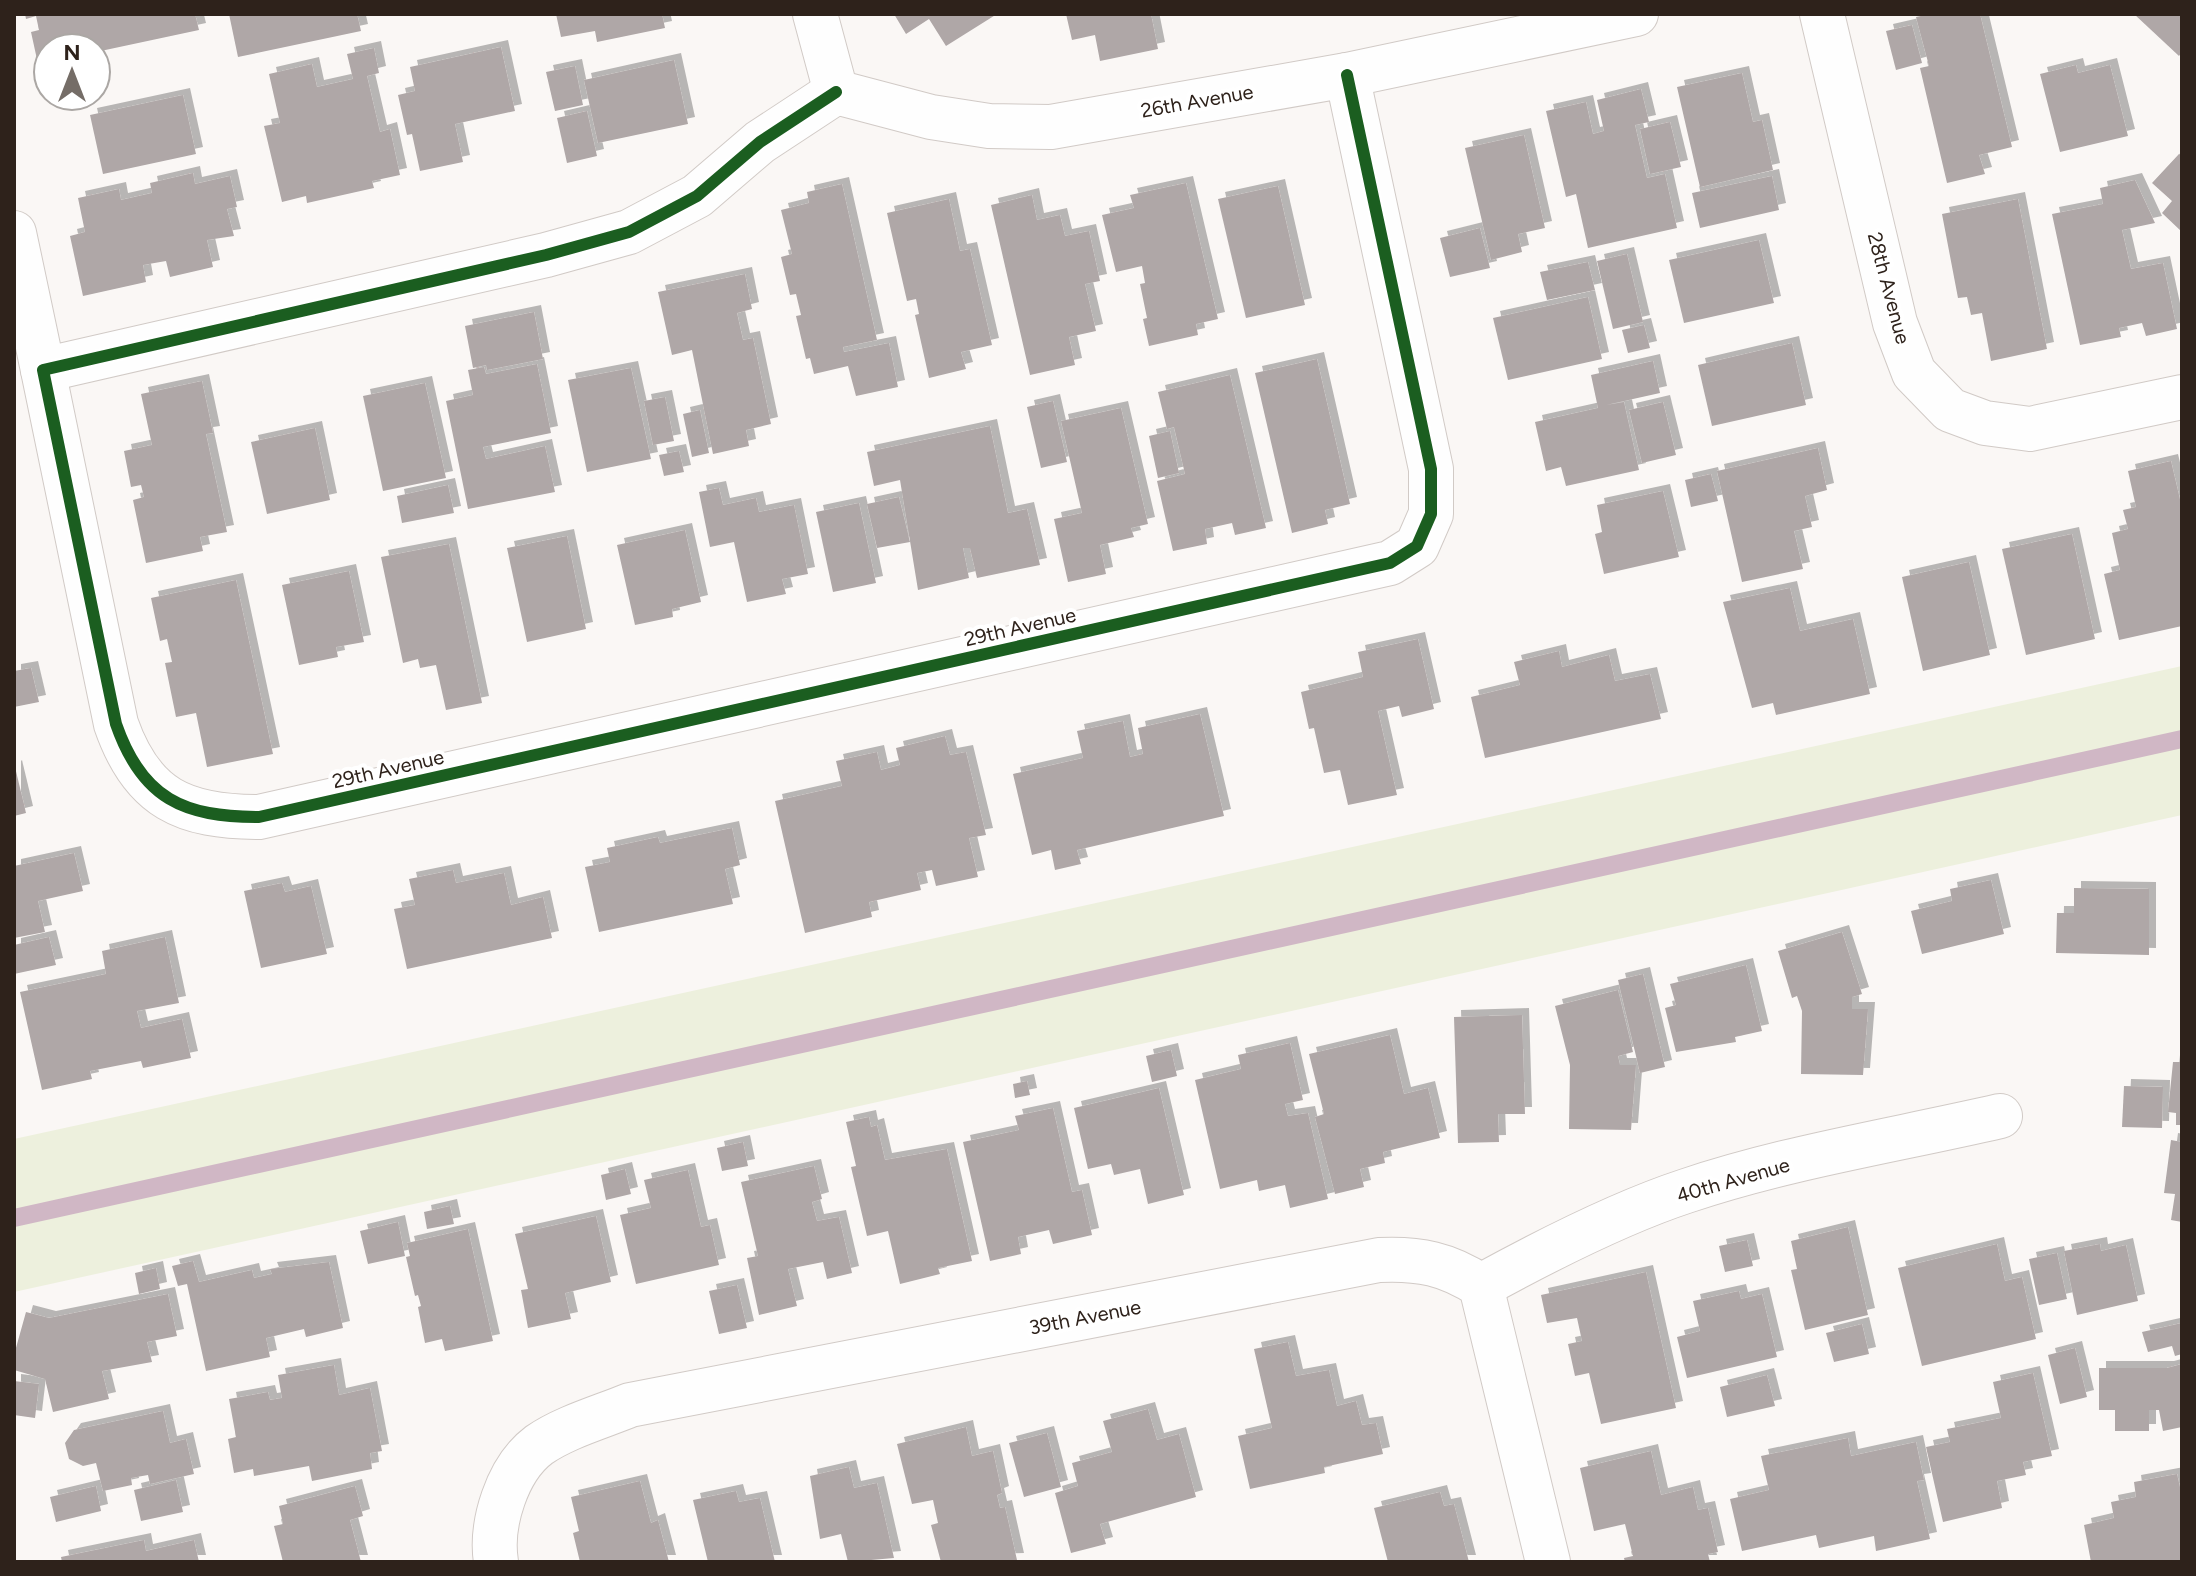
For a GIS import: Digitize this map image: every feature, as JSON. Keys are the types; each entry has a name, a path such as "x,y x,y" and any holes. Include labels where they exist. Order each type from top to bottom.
{"street":[{"path":"14,233 43,370 546,255 629,232 697,196 760,142 836,92 815,14"},
{"name":"26th Avenue","path":"836,92 931,117 989,126 1051,127 1347,75 1636,14"},
{"name":"28th Avenue","path":"1822,14 1895,323 1914,373 1950,410 1985,423 2030,429 2182,397"},
{"name":"29th Avenue","path":"43,370 116,724 124,749 146,779 186,810 223,817 259,817 309,807 1326,579 1390,563 1417,546 1431,514 1431,469 1347,75"},
{"name":"40th Avenue","path":"1481,1286 1532,1258 1684,1191 1747,1173 2000,1116"},
{"name":"39th Avenue","path":"496,1562 501,1502 521,1465 539,1446 630,1405 1379,1260 1426,1261 1457,1269 1481,1286"},
{"path":"1481,1286 1548,1562"}],"green space":[{"path":"2182,666 2182,815 14,1292 14,1139"}],"building":[{"path":"25,14 195,14 199,30 112,49 112,32 32,32 32,37 31,32 39,30 36,16 26,19"},
{"path":"229,14 357,14 361,31 238,57"},
{"path":"556,14 662,14 665,28 597,42 595,31 561,37"},
{"path":"894,14 997,14 946,46 929,19 906,34"},
{"path":"1066,14 1151,14 1158,49 1100,61 1095,35 1072,40"},
{"path":"1980,14 2012,147 1979,155 1985,174 1947,183 1920,68 1929,66 1916,17"},
{"path":"2134,14 2182,14 2182,52 2179,56"},
{"path":"1912,25 1922,63 1896,70 1886,31"},
{"path":"501,47 515,111 455,124 463,162 420,171 412,134 407,135 398,95 415,91 410,67"},
{"path":"374,48 379,73 367,76 380,132 390,129 400,175 372,181 374,188 307,203 306,196 282,202 264,126 280,123 269,74 312,64 317,87 353,79 347,54"},
{"path":"674,60 688,124 598,143 584,80"},
{"path":"2076,65 2078,73 2110,65 2128,136 2060,152 2040,74"},
{"path":"575,66 583,105 555,111 546,72"},
{"path":"1742,73 1753,122 1762,120 1773,170 1700,187 1677,87"},
{"path":"1641,89 1649,122 1635,125 1647,178 1665,174 1677,228 1588,248 1576,194 1566,197 1546,111 1586,102 1593,134 1604,131 1597,100"},
{"path":"183,95 196,154 103,174 90,115"},
{"path":"587,111 597,156 567,163 557,118"},
{"path":"1670,122 1681,167 1650,174 1640,129"},
{"path":"1524,135 1545,228 1518,234 1522,252 1491,260 1465,148"},
{"path":"2179,154 2182,156 2182,232 2162,213 2172,201 2152,183"},
{"path":"193,173 195,184 230,176 237,207 227,209 234,236 207,240 213,267 170,277 166,261 143,265 146,282 83,296 70,236 85,232 78,198 119,189 121,200 152,193 150,183"},
{"path":"1772,176 1779,210 1700,228 1692,193"},
{"path":"2135,180 2155,223 2122,230 2131,269 2163,263 2177,329 2146,336 2142,323 2119,328 2121,337 2080,345 2052,214 2103,204 2100,188"},
{"path":"1186,183 1218,319 1196,324 1198,335 1149,346 1143,319 1147,318 1140,284 1145,283 1142,266 1116,272 1102,215 1134,208 1130,195"},
{"path":"842,184 877,340 843,347 844,352 889,343 898,387 856,396 848,366 814,374 810,358 806,359 796,316 801,315 796,294 790,295 781,257 792,254 781,210 809,203 807,192"},
{"path":"1278,186 1305,305 1246,318 1218,199"},
{"path":"1032,195 1037,220 1060,215 1065,236 1089,231 1100,281 1085,284 1096,331 1069,337 1075,365 1030,375 991,205"},
{"path":"949,199 960,251 970,249 992,345 961,352 966,369 929,378 915,315 919,314 916,299 907,301 887,213"},
{"path":"2018,199 2047,349 1991,361 1982,313 1971,315 1967,297 1958,298 1942,214"},
{"path":"1480,228 1490,268 1450,277 1440,238"},
{"path":"1759,240 1774,303 1684,323 1669,260"},
{"path":"1627,254 1643,322 1613,329 1597,261"},
{"path":"1588,262 1595,290 1547,300 1540,272"},
{"path":"745,274 752,309 737,313 743,340 753,338 771,424 746,430 749,446 713,454 692,350 672,355 658,292"},
{"path":"1588,297 1602,359 1508,380 1493,318"},
{"path":"534,312 543,359 487,370 486,365 473,368 465,326"},
{"path":"1644,325 1650,348 1628,353 1622,330"},
{"path":"1792,343 1806,405 1712,426 1698,365"},
{"path":"1317,359 1350,504 1325,510 1328,524 1292,533 1255,373"},
{"path":"1653,361 1660,393 1606,405 1624,402 1639,470 1566,486 1561,467 1546,471 1535,422 1598,408 1591,375"},
{"path":"537,364 551,433 483,447 486,459 545,446 555,492 468,509 446,401 473,395 468,370 484,367 486,374"},
{"path":"631,368 651,459 587,472 568,380"},
{"path":"1230,375 1266,528 1235,535 1232,523 1205,529 1207,544 1173,551 1157,481 1185,474 1174,427 1167,429 1158,392"},
{"path":"202,381 213,433 206,434 227,532 200,537 203,551 146,563 133,500 144,497 141,485 131,487 124,451 152,445 141,394"},
{"path":"425,383 446,478 383,491 363,396"},
{"path":"665,397 674,441 653,445 644,401"},
{"path":"1053,401 1067,462 1041,468 1027,407"},
{"path":"1663,402 1676,455 1642,463 1629,410"},
{"path":"1121,408 1148,524 1131,528 1134,537 1100,545 1106,574 1068,582 1054,519 1082,513 1061,421"},
{"path":"700,410 709,453 692,457 683,414"},
{"path":"990,426 1008,513 1027,509 1040,565 977,578 970,548 963,548 969,578 918,590 900,480 874,486 867,452"},
{"path":"315,428 330,500 267,514 251,442"},
{"path":"1170,431 1179,473 1158,478 1149,436"},
{"path":"1818,448 1827,490 1805,496 1812,527 1794,531 1803,569 1742,582 1717,471"},
{"path":"679,451 684,472 664,476 659,455"},
{"path":"2171,461 2182,508 2182,626 2119,640 2104,574 2120,570 2112,533 2128,529 2123,510 2136,507 2128,471"},
{"path":"1711,474 1718,501 1691,507 1685,480"},
{"path":"448,485 454,513 402,523 397,496"},
{"path":"719,488 723,505 756,498 759,512 794,505 808,574 782,579 786,594 747,602 734,542 710,547 699,492"},
{"path":"1663,491 1679,557 1604,574 1595,534 1602,532 1597,505"},
{"path":"899,497 910,542 877,548 867,504"},
{"path":"859,503 876,583 833,592 816,512"},
{"path":"685,530 701,602 672,609 673,617 635,625 617,545"},
{"path":"2072,534 2095,639 2026,655 2002,549"},
{"path":"567,536 586,629 527,642 507,548"},
{"path":"449,544 482,703 446,710 436,665 420,668 418,659 403,663 381,557"},
{"path":"1969,562 1990,655 1923,671 1902,577"},
{"path":"349,571 364,642 336,647 338,657 299,665 282,585"},
{"path":"236,580 273,754 207,767 196,713 176,717 165,663 172,662 167,639 160,641 151,598"},
{"path":"1790,588 1800,631 1853,619 1870,694 1776,715 1773,703 1752,708 1723,602"},
{"path":"1418,639 1434,709 1402,717 1399,706 1378,711 1397,795 1348,805 1340,770 1324,773 1314,728 1309,729 1301,692 1363,677 1358,652"},
{"path":"1559,651 1562,667 1609,655 1615,681 1650,674 1661,719 1485,758 1471,697 1520,685 1514,662"},
{"path":"31,668 39,702 14,707 14,671"},
{"path":"1200,714 1224,816 1077,850 1081,864 1055,870 1051,850 1032,855 1013,774 1083,758 1077,731 1123,721 1130,757 1143,754 1138,728"},
{"path":"945,736 950,755 966,752 986,835 969,838 978,877 936,886 932,870 917,873 921,890 869,902 872,917 805,933 775,801 842,786 836,761 877,752 881,770 900,765 896,748"},
{"path":"14,768 26,813 14,816"},
{"path":"732,828 740,865 725,869 733,904 599,932 585,867 610,862 607,848 658,837 660,843"},
{"path":"74,853 83,891 38,901 45,932 14,938 14,866"},
{"path":"453,870 456,883 504,873 511,905 543,897 552,938 407,969 394,909 415,905 409,879"},
{"path":"1991,880 2004,934 1922,954 1911,911 1952,901 1950,889"},
{"path":"282,883 285,892 311,886 327,954 261,968 244,891"},
{"path":"2074,888 2149,889 2149,955 2056,953 2057,913 2074,913"},
{"path":"1842,932 1862,994 1852,997 1852,1009 1868,1009 1863,1075 1801,1074 1802,1011 1797,996 1792,998 1778,951"},
{"path":"49,937 56,965 14,974 14,945"},
{"path":"165,937 179,1003 137,1011 141,1028 182,1019 191,1058 143,1068 141,1061 90,1071 92,1079 42,1090 20,992 106,974 102,951"},
{"path":"1746,965 1762,1031 1735,1037 1736,1042 1676,1052 1665,1008 1676,1005 1670,984"},
{"path":"1643,974 1665,1067 1640,1073 1618,980"},
{"path":"1618,990 1633,1052 1618,1056 1620,1065 1636,1065 1631,1130 1569,1129 1570,1065 1555,1006"},
{"path":"1522,1015 1525,1114 1498,1114 1499,1142 1458,1143 1454,1017"},
{"path":"1390,1035 1404,1094 1428,1088 1440,1138 1383,1152 1385,1163 1360,1169 1364,1187 1335,1194 1315,1117 1324,1114 1309,1054"},
{"path":"1290,1043 1303,1100 1285,1104 1288,1116 1308,1113 1328,1199 1290,1208 1285,1185 1259,1191 1257,1180 1220,1189 1195,1080 1241,1069 1238,1055"},
{"path":"1171,1050 1177,1076 1152,1082 1146,1056"},
{"path":"2173,1062 2182,1062 2182,1125 2176,1125 2176,1113 2168,1112"},
{"path":"1027,1081 1030,1095 1015,1098 1013,1084"},
{"path":"2124,1086 2163,1087 2162,1128 2122,1127"},
{"path":"1159,1088 1184,1195 1148,1204 1140,1169 1114,1175 1111,1164 1088,1169 1074,1108"},
{"path":"1053,1108 1072,1192 1082,1190 1092,1235 1053,1244 1049,1230 1018,1237 1021,1254 990,1261 963,1142 1019,1130 1015,1116"},
{"path":"869,1117 871,1127 877,1125 885,1160 947,1149 972,1261 938,1268 940,1274 900,1284 888,1231 867,1236 851,1167 856,1166 846,1122"},
{"path":"2171,1140 2182,1142 2182,1222 2171,1220 2175,1194 2164,1193"},
{"path":"743,1142 748,1166 722,1171 717,1148"},
{"path":"814,1166 822,1199 812,1202 817,1221 839,1217 852,1273 827,1279 823,1262 788,1269 797,1306 759,1315 747,1258 758,1256 741,1182"},
{"path":"625,1169 631,1194 606,1200 601,1175"},
{"path":"688,1170 701,1227 710,1225 719,1265 636,1284 620,1215 651,1208 644,1180"},
{"path":"450,1206 454,1224 427,1229 424,1212"},
{"path":"596,1216 611,1282 565,1293 571,1319 528,1328 521,1290 528,1289 515,1234"},
{"path":"398,1222 405,1256 368,1264 360,1231"},
{"path":"1848,1227 1868,1315 1805,1330 1791,1270 1797,1269 1791,1241"},
{"path":"468,1229 493,1341 445,1351 442,1339 425,1343 418,1307 421,1306 418,1295 415,1296 406,1257 410,1256 407,1243"},
{"path":"1747,1240 1753,1266 1725,1272 1719,1246"},
{"path":"1997,1244 2005,1281 2022,1277 2036,1339 1922,1366 1898,1268"},
{"path":"2100,1244 2101,1251 2126,1245 2138,1301 2077,1315 2064,1251"},
{"path":"2057,1253 2067,1299 2039,1305 2029,1259"},
{"path":"193,1261 199,1282 252,1270 254,1278 272,1274 270,1269 329,1262 343,1328 306,1337 304,1329 266,1338 270,1357 206,1371 187,1284 178,1286 172,1266"},
{"path":"156,1268 160,1289 139,1294 135,1273"},
{"path":"1646,1272 1676,1408 1601,1424 1589,1373 1575,1376 1568,1344 1582,1341 1577,1318 1547,1323 1541,1295"},
{"path":"737,1285 747,1328 719,1334 709,1291"},
{"path":"1739,1291 1741,1299 1762,1294 1777,1357 1687,1378 1677,1337 1700,1331 1693,1301"},
{"path":"168,1294 177,1336 147,1342 152,1362 102,1371 109,1399 53,1412 45,1379 14,1370 14,1355 26,1312 49,1318"},
{"path":"2182,1323 2182,1354 2175,1356 2172,1346 2148,1352 2142,1332"},
{"path":"1862,1324 1869,1354 1834,1362 1826,1333"},
{"path":"1288,1342 1296,1376 1329,1370 1337,1406 1356,1401 1362,1425 1376,1423 1383,1454 1324,1467 1325,1473 1250,1489 1238,1436 1272,1428 1254,1349"},
{"path":"2075,1348 2087,1397 2060,1404 2048,1355"},
{"path":"2182,1364 2182,1427 2163,1431 2159,1410 2149,1410 2149,1431 2115,1431 2115,1410 2099,1410 2099,1368 2167,1368"},
{"path":"334,1365 339,1395 370,1388 382,1451 370,1453 372,1469 312,1481 309,1466 254,1476 253,1469 234,1473 228,1439 236,1437 229,1399 268,1392 270,1400 282,1398 278,1375"},
{"path":"2033,1373 2052,1456 2023,1462 2026,1475 1997,1481 2002,1508 1943,1522 1926,1447 1950,1442 1947,1429 2001,1418 1993,1382"},
{"path":"1767,1375 1775,1406 1727,1417 1720,1387"},
{"path":"14,1381 39,1384 35,1418 14,1415"},
{"path":"1148,1409 1157,1440 1179,1434 1196,1497 1100,1524 1106,1544 1071,1553 1055,1493 1078,1486 1072,1463 1112,1452 1103,1421"},
{"path":"163,1411 170,1443 186,1439 194,1474 150,1484 148,1475 131,1478 132,1485 103,1491 96,1463 83,1466 69,1459 65,1443 74,1430"},
{"path":"966,1427 972,1456 993,1451 1002,1493 997,1495 1000,1508 1005,1507 1017,1560 941,1562 931,1525 938,1523 933,1500 912,1504 897,1444"},
{"path":"1047,1433 1061,1487 1024,1497 1009,1443"},
{"path":"1848,1438 1851,1456 1916,1442 1924,1480 1917,1481 1930,1539 1876,1551 1874,1536 1819,1548 1816,1535 1742,1551 1730,1499 1769,1490 1761,1456"},
{"path":"1651,1451 1661,1495 1693,1487 1698,1510 1708,1508 1718,1552 1708,1554 1710,1562 1625,1562 1624,1558 1633,1556 1625,1524 1594,1531 1580,1468"},
{"path":"849,1467 854,1488 877,1483 894,1558 848,1562 841,1534 820,1539 810,1476"},
{"path":"2177,1474 2182,1496 2182,1562 2091,1562 2084,1525 2114,1518 2111,1502 2136,1497 2134,1482"},
{"path":"176,1480 183,1512 141,1521 134,1490"},
{"path":"640,1481 651,1523 658,1520 669,1562 580,1562 573,1533 579,1531 571,1497"},
{"path":"96,1486 101,1511 56,1522 50,1497"},
{"path":"355,1486 363,1516 350,1520 361,1562 283,1562 274,1526 283,1524 279,1506"},
{"path":"736,1491 739,1502 760,1498 775,1562 708,1562 693,1500"},
{"path":"1440,1492 1444,1506 1454,1504 1469,1562 1388,1562 1374,1508"},
{"path":"144,1540 146,1551 194,1540 199,1562 62,1562 61,1557"}],"waterway":[{"path":"14,1218 2182,739"}],"cycle path":[{"path":"836,92 760,142 697,196 629,232 546,255 43,370 116,724 127,750 153,786 169,799 188,807 209,813 259,817 1390,563 1417,546 1431,514 1431,469 1347,75"}]}
